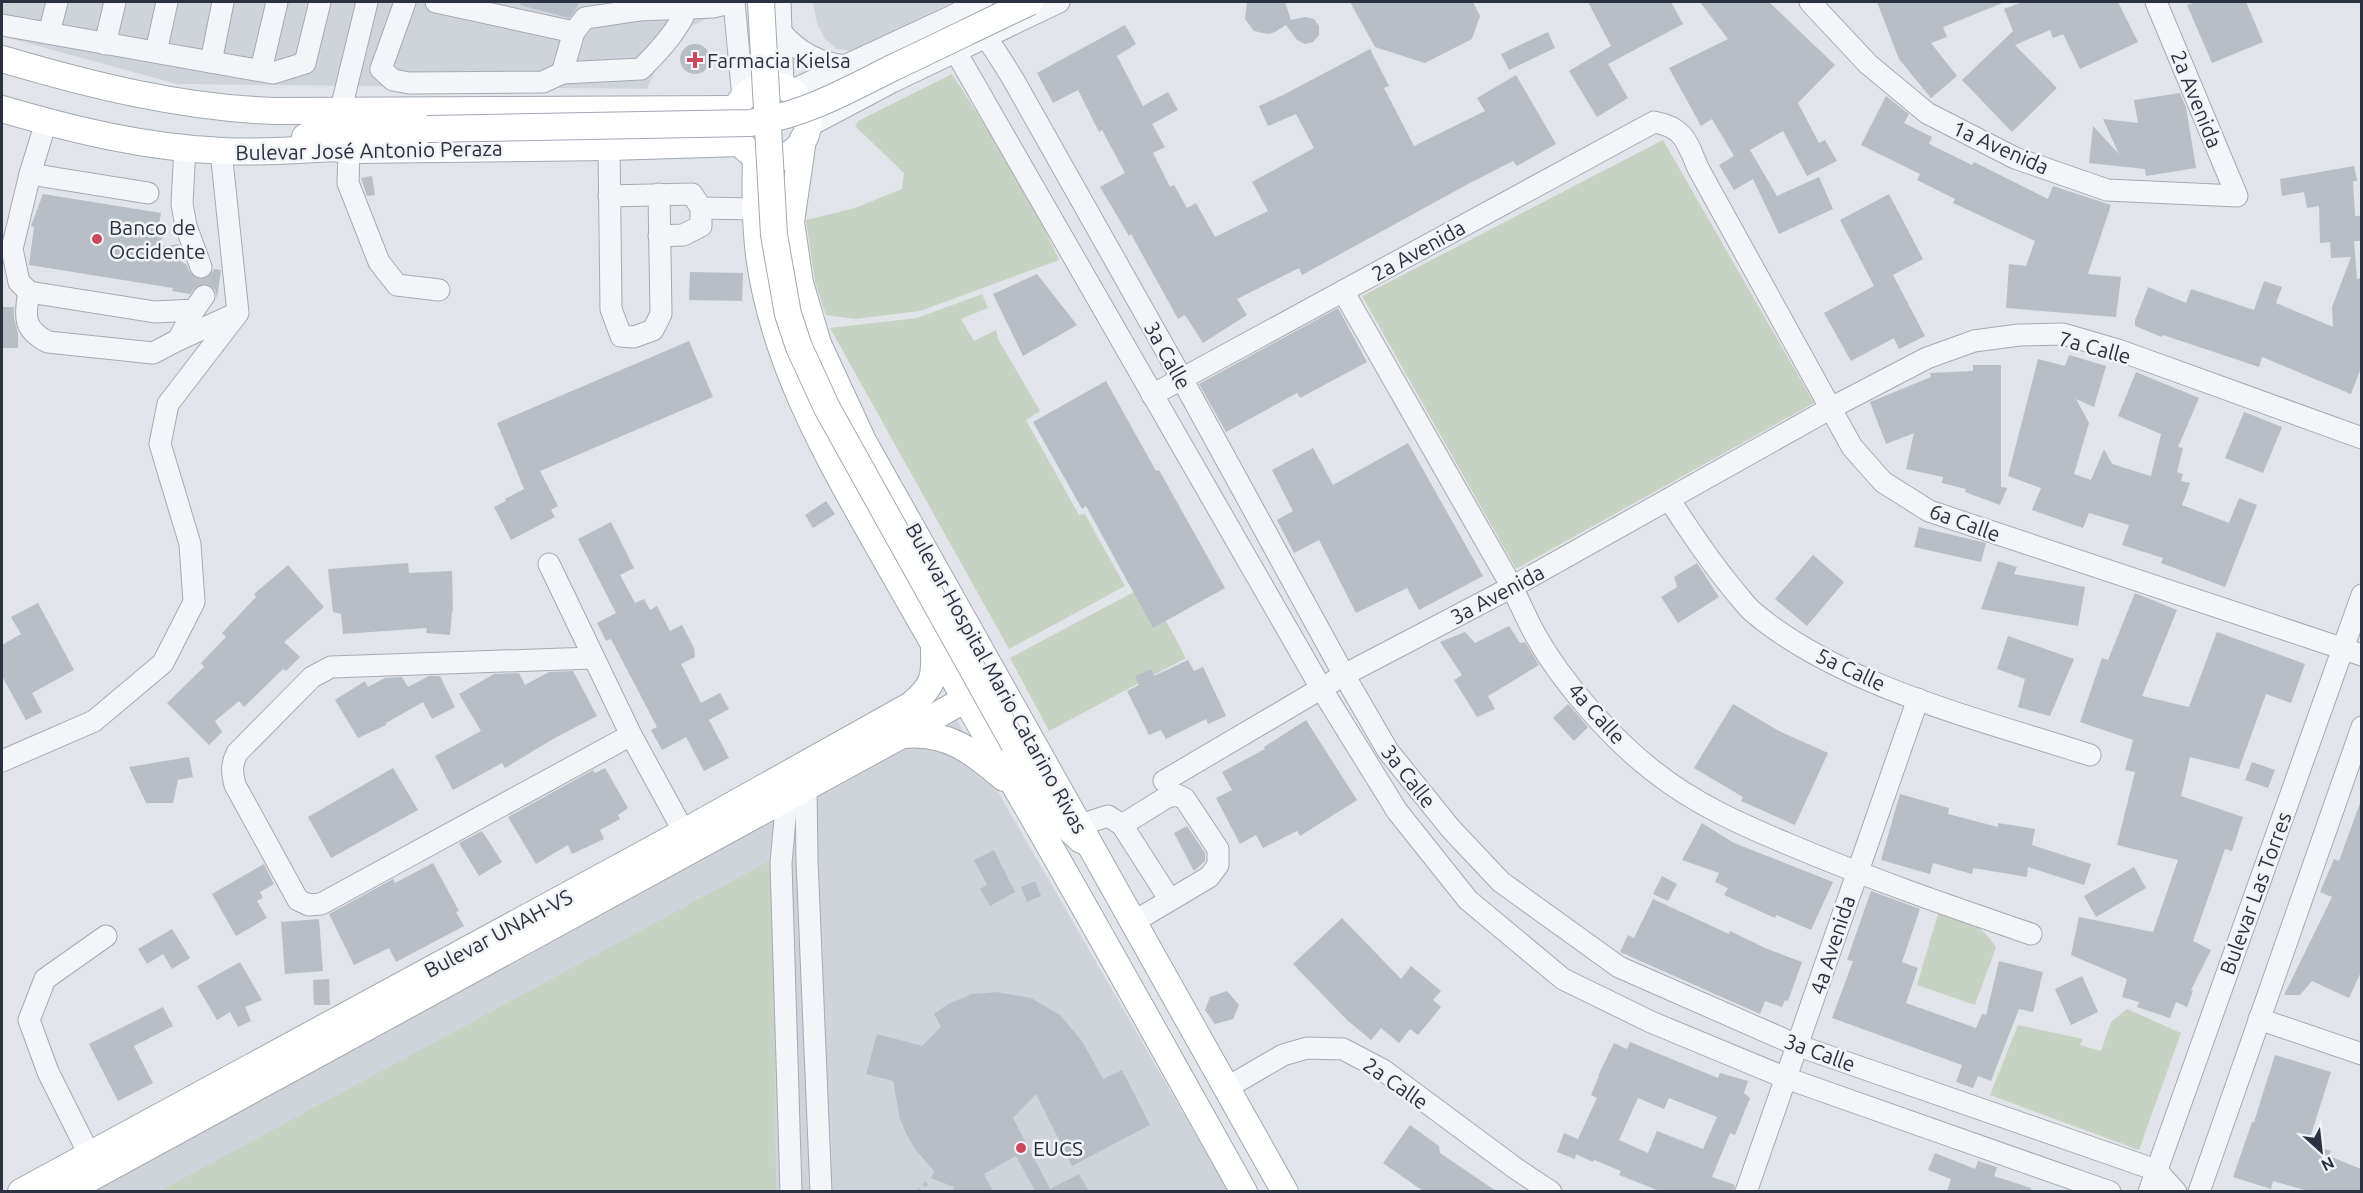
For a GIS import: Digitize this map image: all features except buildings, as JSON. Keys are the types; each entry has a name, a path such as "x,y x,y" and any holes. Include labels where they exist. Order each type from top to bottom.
{"main road":[{"name":"Bulevar Hospital Mario Catarino Rivas","path":"761,2 774,235 788,314 799,347 827,408 1055,816"},
{"path":"264,151 321,131 750,123 776,119 838,95 1030,2"},
{"name":"Bulevar José Antonio Peraza","path":"2,59 79,82 233,110 739,103"},
{"path":"761,86 787,89 804,107 805,133 797,148 788,155 766,159 748,150 735,132 734,120 739,103 751,91 761,86"},
{"name":"Bulevar José Antonio Peraza","path":"2,109 46,122 150,143 221,151 333,148 349,150 609,147 748,150"},
{"path":"275,111 321,131"},
{"name":"Bulevar Hospital Mario Catarino Rivas","path":"805,133 791,222 800,283 818,344 864,441 1285,1191"},
{"name":"Bulevar Hospital Mario Catarino Rivas","path":"748,150 759,255 768,304 784,359 806,413 964,700 1064,870 1244,1191"},
{"name":"Bulevar UNAH-VS","path":"543,919 684,832 911,705 926,692 935,674 934,644"},
{"name":"Bulevar UNAH-VS","path":"65,1191 385,1006 543,919 797,792 964,700 991,666"},
{"path":"900,736 933,735 952,742 972,752 1016,787"},
{"path":"1055,816 1095,852"},
{"path":"1055,816 1064,870"},
{"name":"Bulevar UNAH-VS","path":"21,1191 89,1154 385,1006"}],"street":[{"path":"49,33 57,2"},
{"path":"105,44 115,2"},
{"path":"156,52 167,2"},
{"path":"211,62 223,2"},
{"path":"261,70 277,2"},
{"path":"2,25 211,62 280,71 305,63 320,2"},
{"path":"341,109 367,2"},
{"path":"405,2 381,69 393,80 410,82 531,83 543,82 562,73 641,69 663,47 687,5"},
{"path":"436,2 583,17 640,6 713,7 734,2 739,103"},
{"path":"780,2 787,89 846,66 982,2"},
{"path":"805,133 956,52 1059,2"},
{"name":"1a Avenida","path":"1810,2 1868,64 1927,113 2015,158 2107,190 2237,196"},
{"name":"2a Avenida","path":"2156,2 2237,196"},
{"name":"3a Calle","path":"958,13 975,24 987,37 1013,79 1388,751 1451,829 1501,882 1619,967 1799,1046 2156,1170 2176,1191"},
{"path":"562,73 583,17"},
{"path":"781,32 810,56 821,61 846,66"},
{"name":"3a Calle","path":"956,52 1321,688 1397,811 1468,900 1563,979 1651,1022 1786,1078 2110,1191"},
{"path":"46,122 30,174 12,249 19,282 29,292 155,312 199,303 178,340"},
{"name":"2a Avenida","path":"1152,395 1654,122"},
{"name":"6a Calle","path":"1654,122 1671,124 1686,138 1698,168 1852,447 1883,482 1929,511 2352,652"},
{"path":"185,147 182,204 186,226 201,267"},
{"path":"609,147 611,309 621,336 634,337 653,330 661,314 659,194"},
{"path":"349,150 348,183 378,262 397,285 439,290"},
{"path":"2,761 94,721 163,663 194,602 190,544 160,444 168,404 238,313 221,151"},
{"path":"30,174 148,193"},
{"path":"609,196 692,194 701,208 701,226 683,235 659,236"},
{"path":"701,208 755,208"},
{"name":"4a Calle","path":"1344,291 1512,587 1537,637 1572,688 1613,733 1652,770 1701,803 1729,818 1856,873 2031,934"},
{"path":"29,292 26,306 27,325 36,336 48,342 153,353 238,313"},
{"name":"7a Calle","path":"1831,408 1927,358 1974,341 2019,335 2062,334 2118,350 2361,438"},
{"name":"3a Avenida","path":"1164,781 1344,675 1512,587 1831,408"},
{"name":"5a Calle","path":"1669,499 1711,562 1752,611 1802,646 1846,670 1918,699 2090,755"},
{"path":"549,564 592,658 684,832"},
{"name":"Bulevar Las Torres","path":"2149,1191 2352,652 2361,595"},
{"path":"592,658 331,667 312,677 237,753 232,763 235,785 298,900 309,905 321,904 631,735"},
{"name":"4a Avenida","path":"1746,1191 1799,1046 1856,873 1918,699"},
{"path":"2199,1191 2361,727"},
{"path":"797,792 808,887 821,1191"},
{"path":"791,1191 781,863 797,792"},
{"path":"1122,825 1167,797 1177,795 1185,799 1218,849 1218,865 1209,877 1135,921"},
{"path":"1080,825 1108,816 1122,825 1170,900"},
{"path":"782,889 808,887"},
{"path":"89,1154 48,1072 29,1020 45,979 106,936"},
{"path":"2259,1019 2361,1054"},
{"name":"2a Calle","path":"1228,1087 1283,1055 1307,1048 1343,1049 1383,1070 1515,1168 1551,1191"}],"path":[{"path":"917,1191 929,1181"}],"shaded area":[{"path":"2,2 716,2 717,14 689,27 663,54 647,89 177,84 2,36"},
{"path":"813,2 953,2 851,51 837,49 825,39 817,23"},
{"path":"955,717 1228,1191 76,1192"}],"green space":[{"path":"952,74 1023,188 1059,260 920,311 855,319 826,315 815,282 806,220 855,208 902,189 904,173 855,126 858,121"},
{"path":"1663,140 1814,403 1516,569 1362,296"},
{"path":"982,294 988,308 961,319 974,341 996,330 998,339 1040,411 1026,420 1079,515 1085,514 1125,586 1009,649 830,328 917,318"},
{"path":"1147,585 1186,658 1049,731 1010,658"},
{"path":"773,859 776,1191 160,1191"},
{"path":"1938,914 1972,923 1984,932 1996,947 1975,1005 1917,985"},
{"path":"2127,1009 2181,1033 2139,1150 1990,1095 2018,1025 2083,1039 2080,1045 2101,1051 2111,1022"}],"tunnel":[{"path":"201,267 204,296"}],"place":[{"name":"Farmacia Kielsa","path":"695,60"},
{"name":"Banco de Occidente","path":"97,239"},
{"name":"EUCS","path":"1021,1148"}]}
